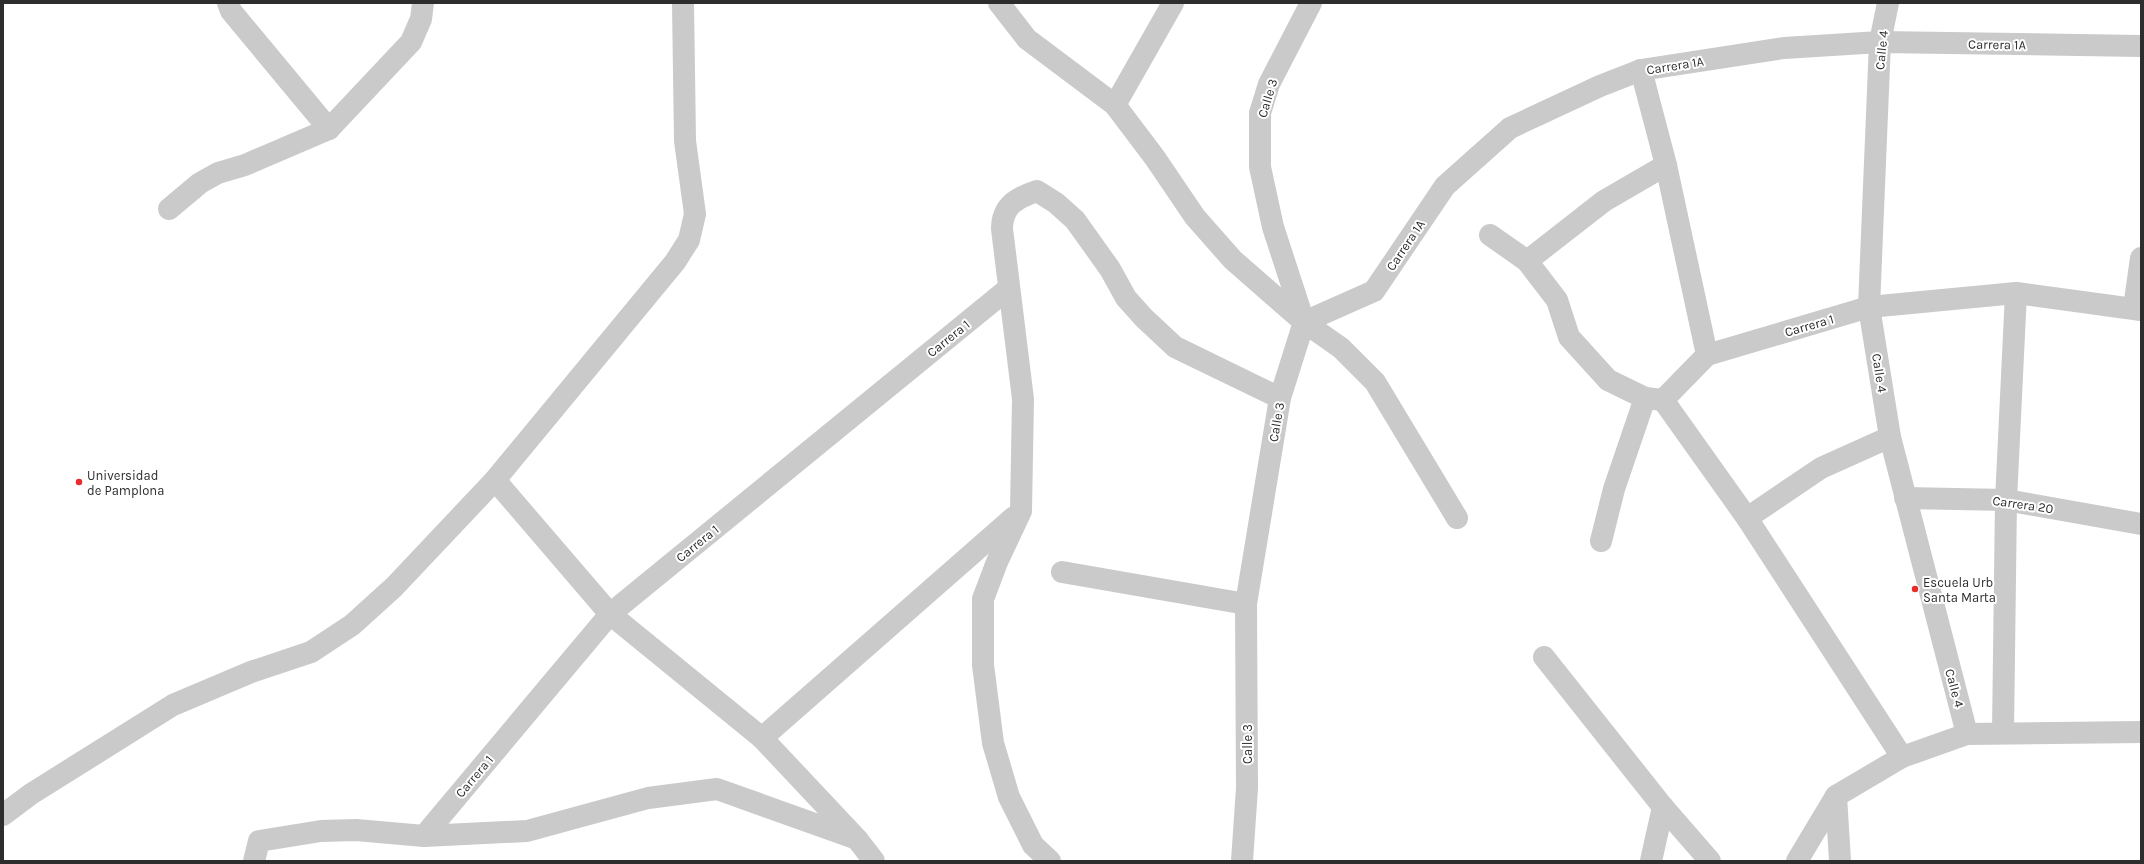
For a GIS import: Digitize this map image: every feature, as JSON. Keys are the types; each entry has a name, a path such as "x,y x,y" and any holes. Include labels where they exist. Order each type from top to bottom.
{"street":[{"path":"228,3 231,11 328,129"},
{"path":"169,209 200,183 218,173 245,165 328,129 411,42 421,19 423,3"},
{"path":"3,815 31,794 173,705 251,672 311,652 352,625 394,587 495,480 675,262 689,240 695,214 685,141 683,3"},
{"path":"999,3 1027,39 1115,105 1155,158 1195,217 1233,260 1304,322 1341,348 1376,382 1457,518"},
{"path":"1115,105 1173,3"},
{"name":"Calle 3","path":"1242,861 1247,788 1246,604 1280,398 1304,322 1271,220 1260,167 1260,113 1269,84 1311,3"},
{"name":"Calle 4","path":"1888,3 1880,42 1869,307 1890,437 1967,734"},
{"name":"Carrera 1A","path":"1304,322 1374,291 1445,186 1510,128 1600,86 1641,70 1784,48 1880,42 2141,46"},
{"path":"1641,70 1666,165 1707,355"},
{"path":"1526,261 1604,201 1666,165"},
{"path":"1050,861 1033,845 1009,797 993,743 983,665 983,599 997,562 1021,511 1023,399 1002,218 1011,204 1024,195 1037,191 1056,203 1075,220 1110,269 1126,298 1144,318 1175,347 1280,398"},
{"path":"1490,236 1526,261 1556,300 1569,337 1608,380 1654,399 1747,518 1902,757"},
{"path":"2137,309 2141,258"},
{"name":"Carrera 1","path":"424,836 610,614 1009,288"},
{"path":"2003,733 2006,500 2016,293"},
{"name":"Carrera 1","path":"1601,541 1614,489 1654,399 1707,355 1869,307 2016,293 2137,309"},
{"path":"1747,518 1821,468 1890,437"},
{"path":"495,480 610,614 762,738 857,839 874,861"},
{"name":"Carrera 20","path":"1905,498 2006,500 2141,524"},
{"path":"762,738 1021,511"},
{"path":"1062,572 1246,604"},
{"path":"1544,657 1663,806 1710,861"},
{"path":"1797,861 1836,796 1902,757 1967,734 2141,732"},
{"path":"254,861 259,841 321,831 356,830 424,836 526,831 648,798 717,789 857,839"},
{"path":"1836,796 1840,861"},
{"path":"1651,861 1663,806"}],"place":[{"name":"Universidad de Pamplona","path":"79,482"},
{"name":"Escuela Urb Santa Marta","path":"1915,589"}]}
